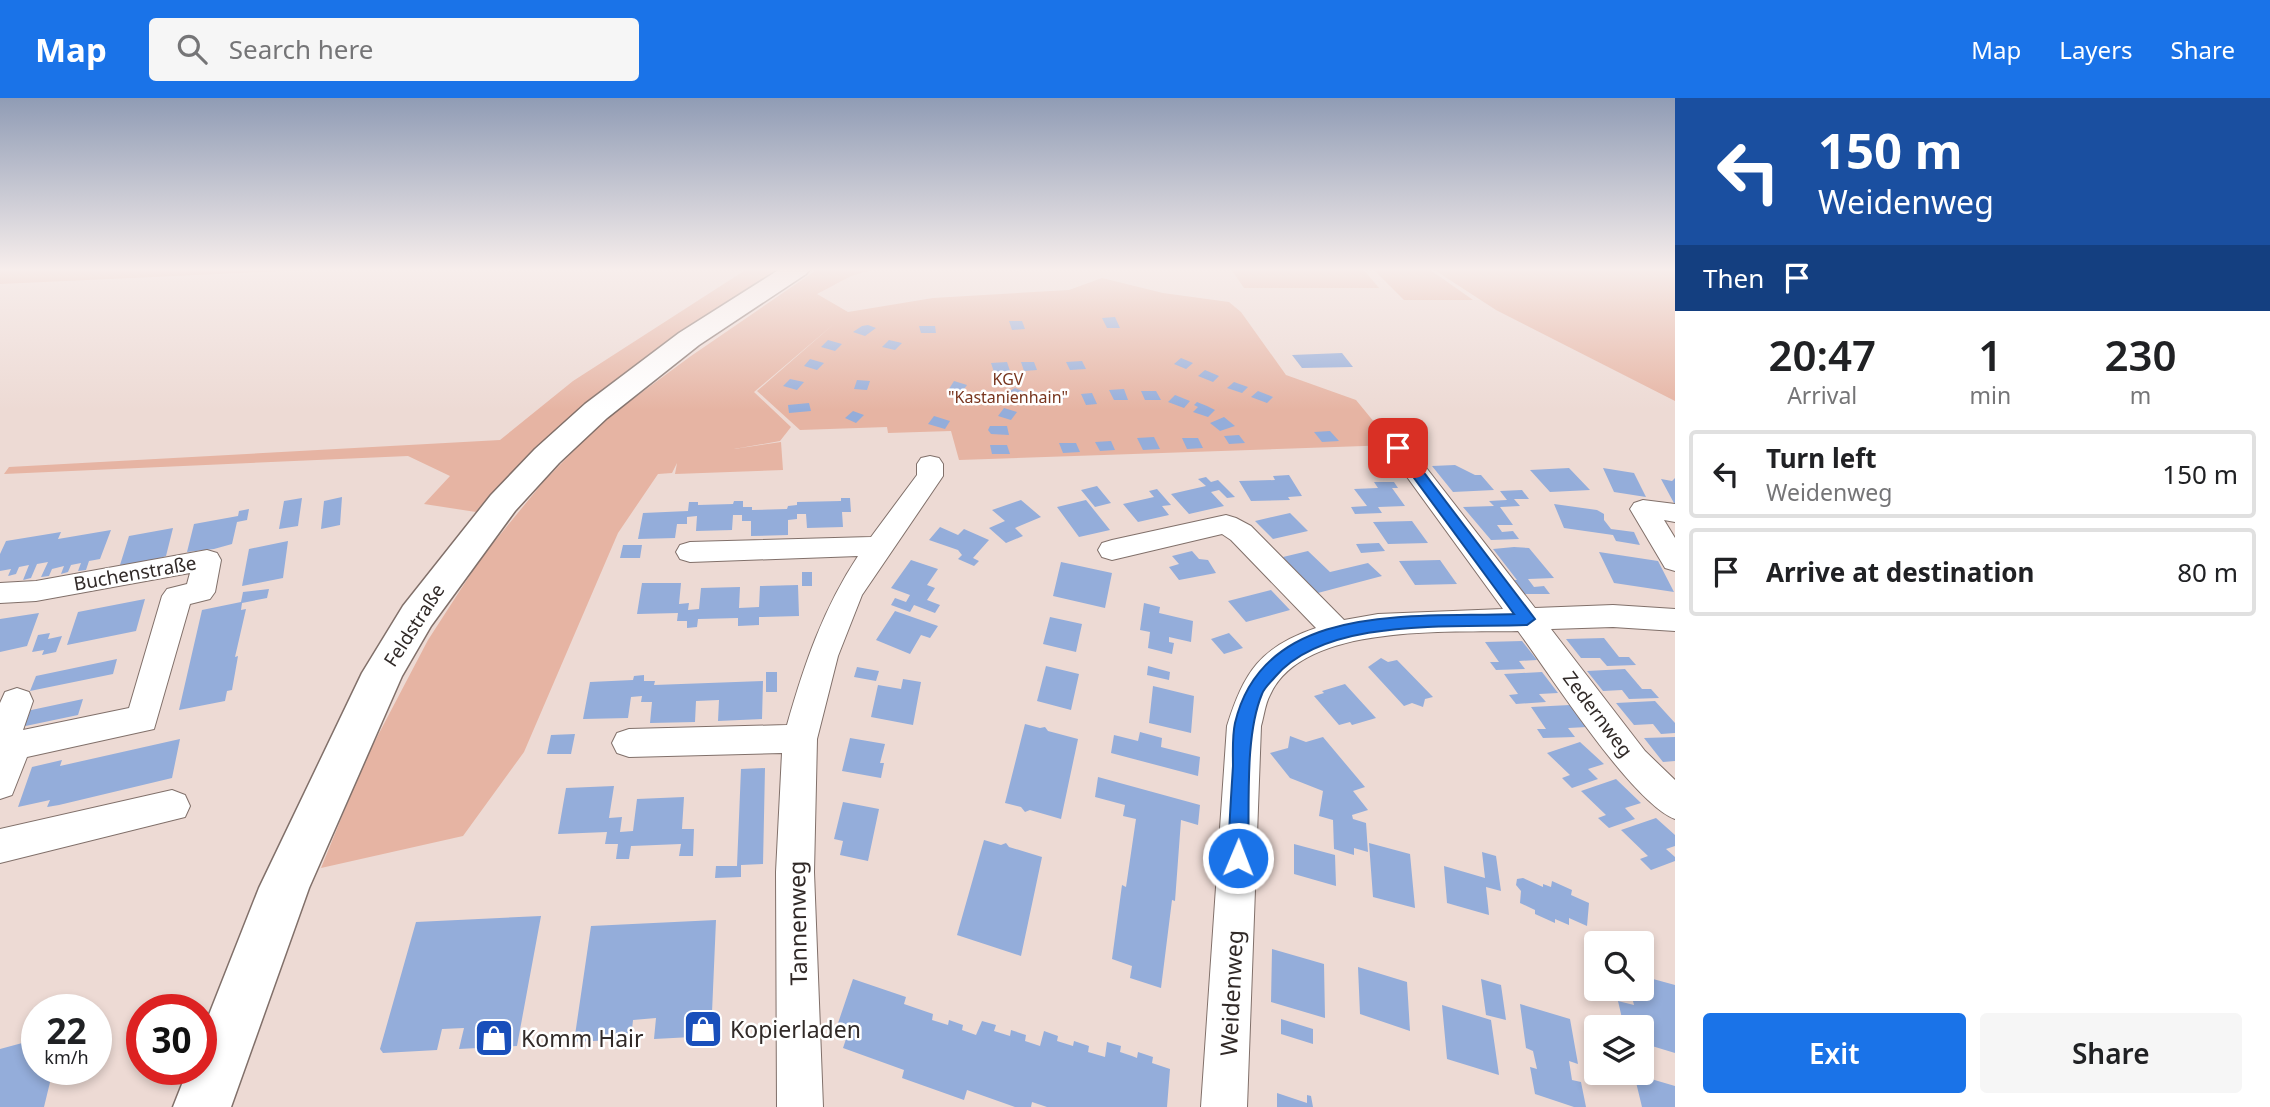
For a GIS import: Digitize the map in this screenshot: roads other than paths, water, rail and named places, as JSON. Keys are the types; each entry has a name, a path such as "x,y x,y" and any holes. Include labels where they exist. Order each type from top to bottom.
{"main road":[{"name":"Feldstraße","path":"202,1107 284,888 383,673 417,617 503,503 547,456 596,411 725,316"}],"street":[{"path":"1398,448 1527,619"},
{"name":"Tannenweg","path":"800,1107 795,872 800,739 822,656 848,594 878,546 930,476 930,464"},
{"path":"1675,513 1643,509 1675,561"},
{"path":"1112,550 1226,524 1241,533 1338,632"},
{"path":"690,552 878,546"},
{"name":"Buchenstraße","path":"0,593 36,592 207,560 200,592 177,596 142,719 5,747"},
{"name":"Weidenweg","path":"1224,1107 1244,726 1255,689 1279,660 1304,644 1338,632 1378,625 1613,616 1675,620"},
{"name":"Zedernweg","path":"1527,619 1633,761 1675,803"},
{"path":"0,785 5,747 17,701"},
{"path":"629,743 800,739"},
{"path":"0,846 172,806"}],"place":[{"name":"Kopierladen","path":"703,1029"},
{"name":"Komm Hair","path":"494,1038"}],"park label":[{"name":"KGV \"Kastanienhain\"","path":"1008,388"}]}
